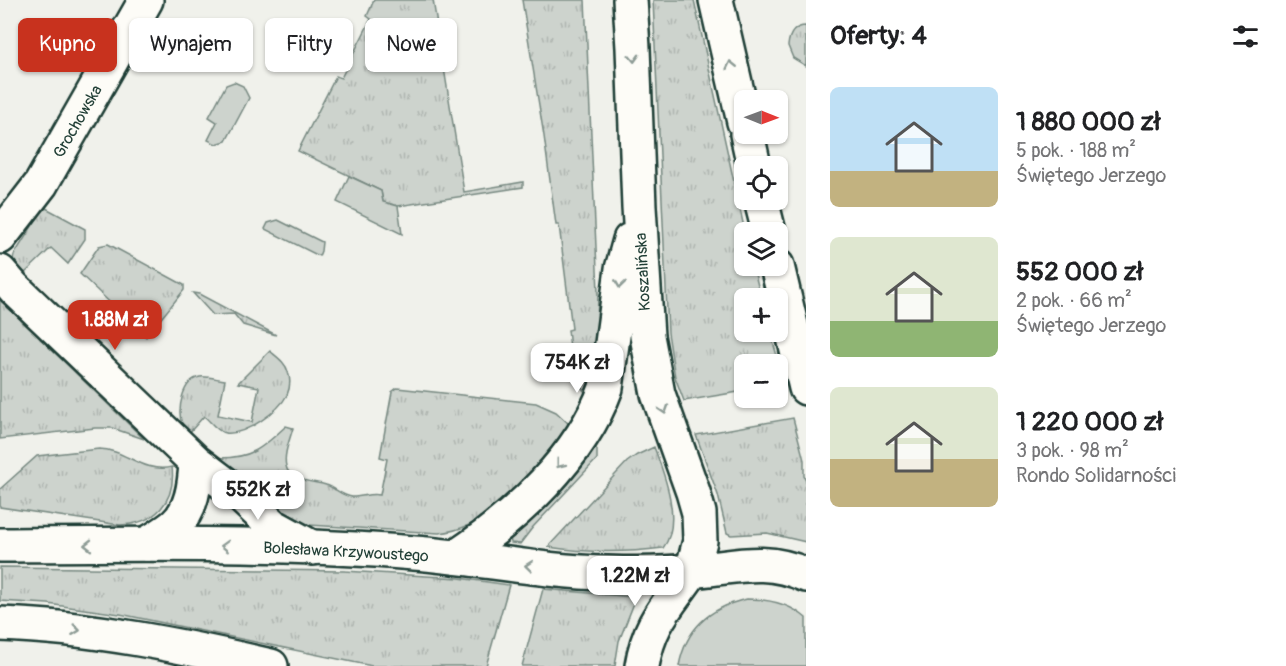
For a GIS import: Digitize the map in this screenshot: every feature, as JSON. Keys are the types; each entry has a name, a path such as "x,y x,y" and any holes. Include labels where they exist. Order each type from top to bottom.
{"street":[{"name":"Grochowska","path":"0,237 41,184 146,0"},
{"name":"Koszalińska","path":"630,0 645,314 658,394 699,513 700,541 692,571"},
{"path":"716,0 737,90"},
{"path":"456,557 500,526 539,488 570,452 600,405 606,388 622,269 639,207"},
{"path":"0,272 22,297 196,462 241,496 273,526 313,548"},
{"path":"779,276 806,388"},
{"path":"147,544 175,525 185,513 195,480 196,462"},
{"name":"Bolesława Krzywoustego","path":"0,545 147,544 313,548 413,553 606,573 692,571 753,563 788,568 806,575"},
{"path":"642,666 645,646 657,620 692,571"},
{"path":"0,624 108,634 271,666"}],"green space":[{"path":"374,0 433,0 436,18 370,18 367,16"},
{"path":"522,0 585,0 598,292 597,333 588,395 578,381 571,356 568,330 572,329 559,225 556,225"},
{"path":"653,0 694,0 734,182 734,210 740,210 743,222 734,222 734,276 756,276 758,288 734,288 734,342 773,342 776,354 734,354 734,393 684,401 675,377 668,333"},
{"path":"806,26 806,66 793,58 788,46 792,32"},
{"path":"365,31 365,72 445,72 464,192 523,182 523,187 398,206 383,202 381,191 298,151 336,76 341,78 344,72 353,72 353,54"},
{"path":"234,82 243,86 249,98 226,141 216,144 208,140 217,122 209,117 226,85"},
{"path":"349,176 381,191 383,202 398,206 402,234 337,202"},
{"path":"44,207 85,229 85,239 68,264 51,248 24,274 13,260 14,255"},
{"path":"278,220 322,242 319,256 265,229 268,223"},
{"path":"108,244 184,285 184,290 146,337 80,274 99,246"},
{"path":"193,293 199,294 276,335 243,325 234,314 213,315"},
{"path":"0,300 144,439 112,428 95,428 0,439"},
{"path":"270,351 285,366 290,381 287,395 269,415 251,427 233,433 219,431 204,416 190,432 182,424 180,411 182,396 189,384 200,377 225,380 218,415 252,422 259,387 238,383"},
{"path":"397,388 536,403 556,412 571,426 525,482 495,510 459,529 439,533 309,525 277,510 220,458 241,456 257,450 286,426 293,428 285,457 286,466 292,475 326,485 352,497 380,495 387,459 380,457 392,392"},
{"path":"793,418 804,460 806,542 767,533 731,535 727,533 718,495 696,435"},
{"path":"592,444 597,450 597,459 520,544 511,543 510,537"},
{"path":"654,447 667,484 672,512 669,538 663,548 606,552 548,547 627,462"},
{"path":"99,449 117,453 152,467 172,467 170,491 161,509 143,520 120,525 0,507 0,489 37,456"},
{"path":"0,567 344,571 459,578 509,585 486,666 372,666 120,614 48,604 0,601"},
{"path":"543,589 634,597 634,603 619,641 615,666 522,666"},
{"path":"747,599 778,603 806,618 806,666 679,666 688,641 702,621 722,608"}]}
